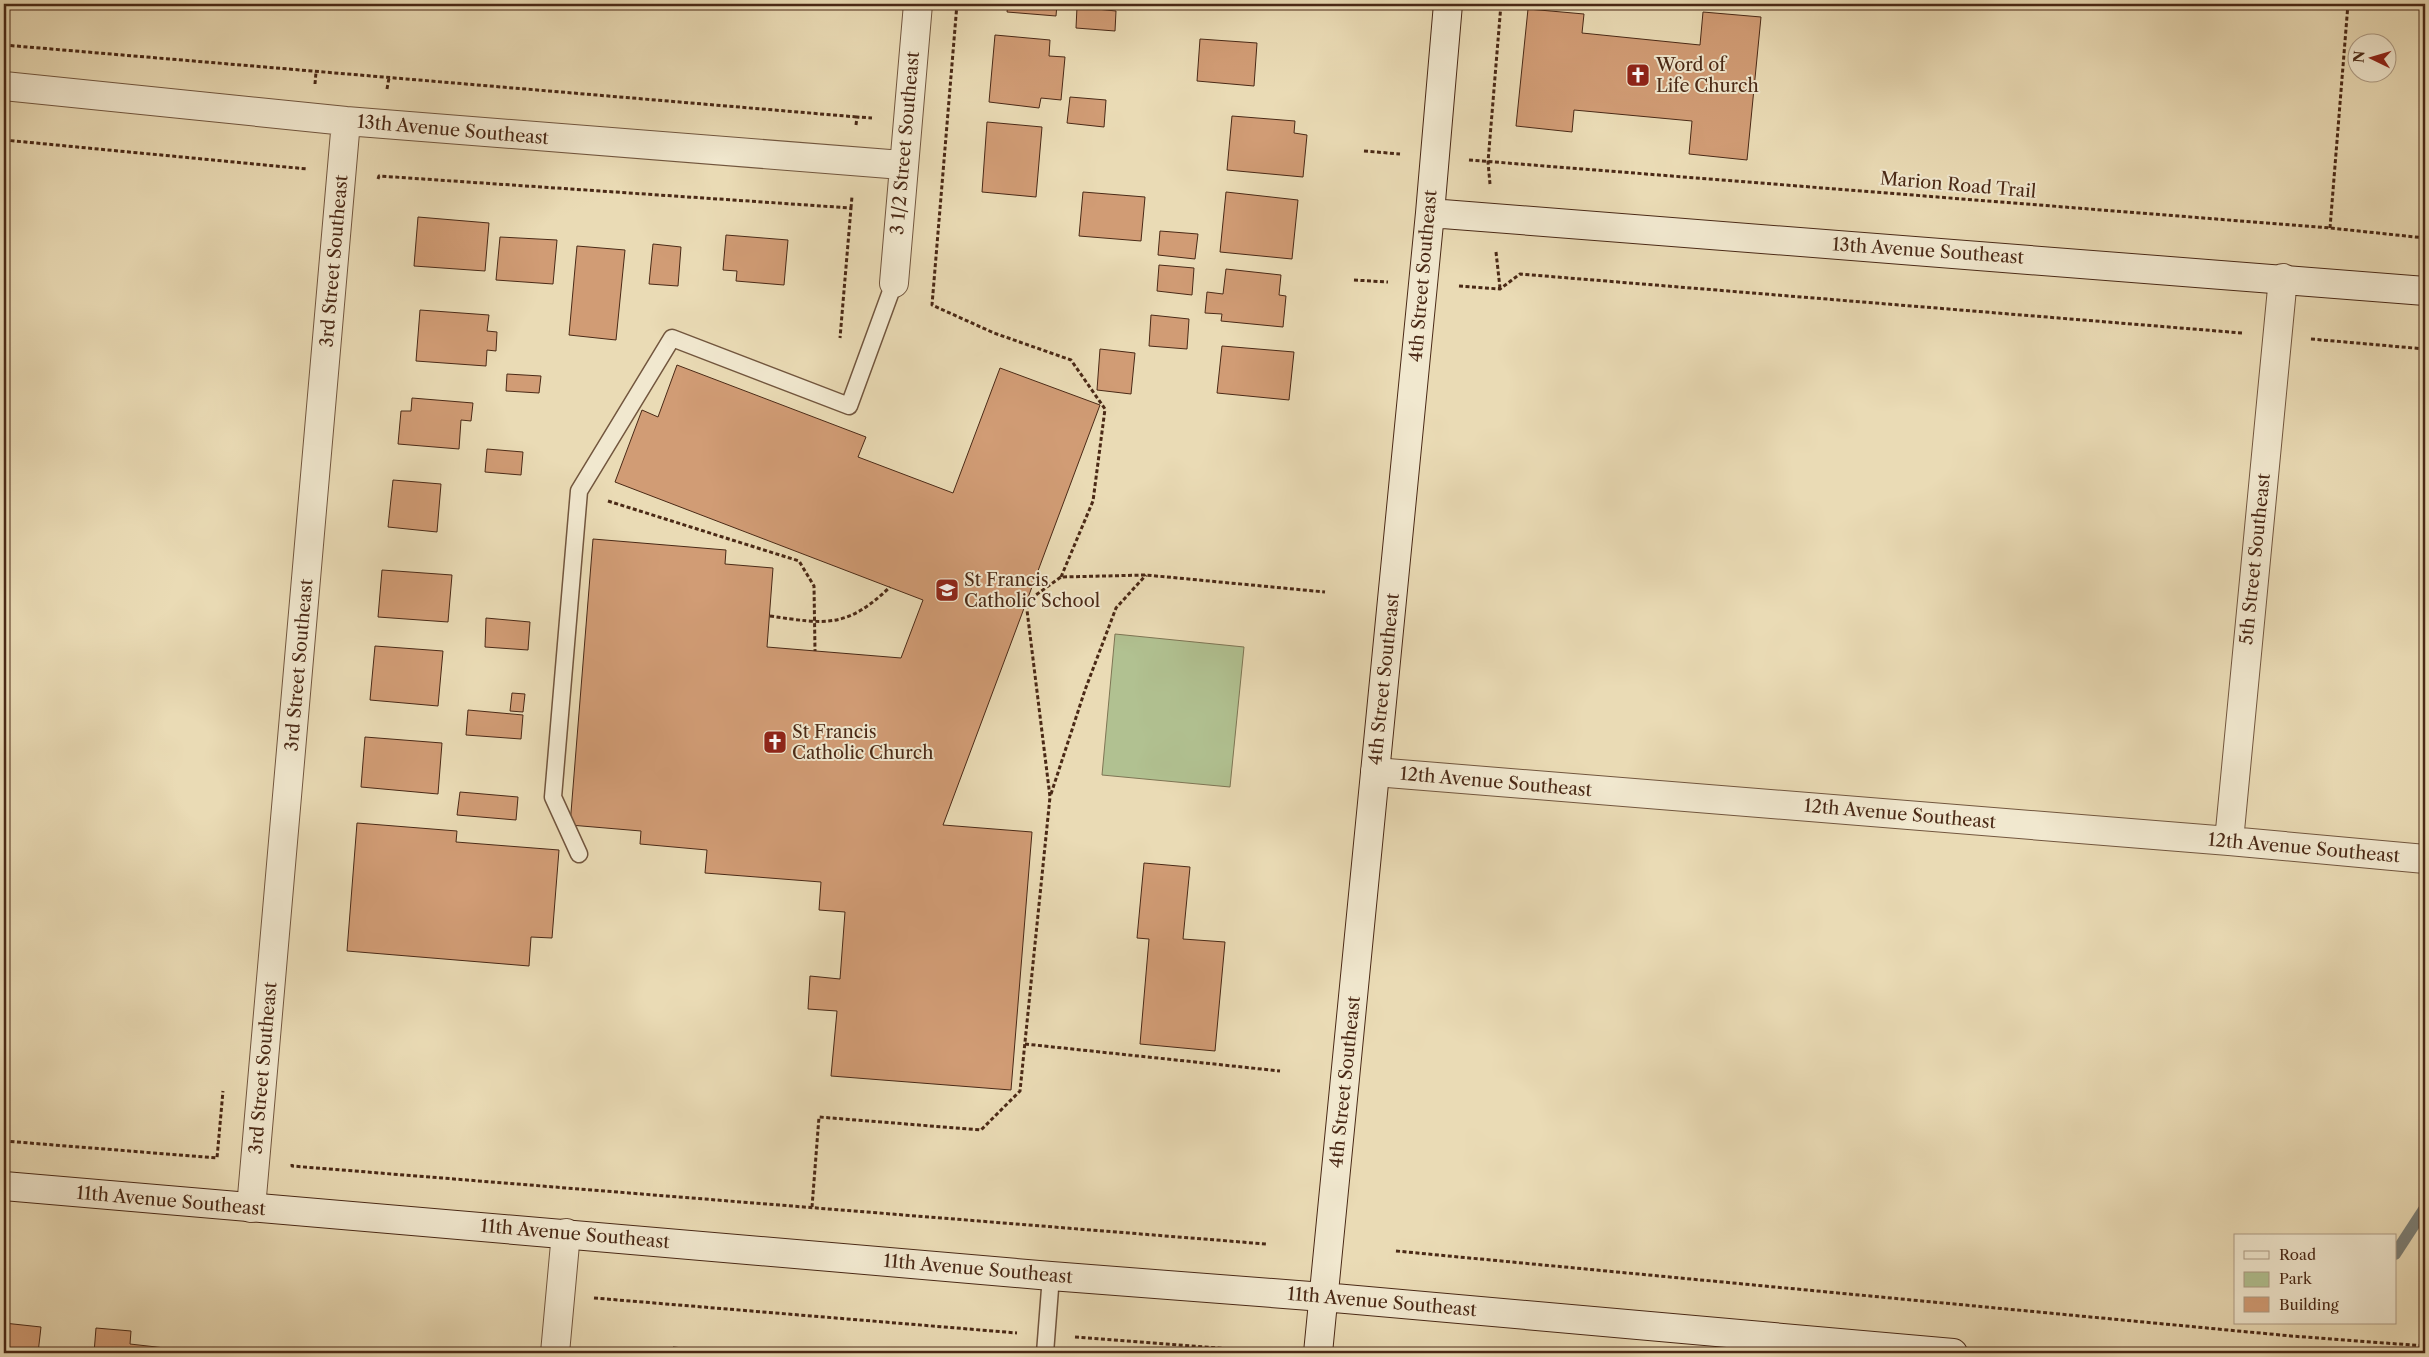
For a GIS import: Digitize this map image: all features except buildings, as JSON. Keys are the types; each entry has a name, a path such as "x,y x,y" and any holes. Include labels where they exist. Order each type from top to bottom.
{"street":[{"name":"3 1/2 Street Southeast","path":"894,283 902,165 918,4"},
{"name":"4th Street Southeast","path":"1318,1353 1430,213 1448,4"},
{"name":"13th Avenue Southeast","path":"4,86 311,118 902,165"},
{"name":"3rd Street Southeast","path":"251,1208 346,121"},
{"name":"13th Avenue Southeast","path":"1430,213 2283,278 2425,291"},
{"name":"5th Street Southeast","path":"2229,841 2283,278"},
{"name":"12th Avenue Southeast","path":"1375,772 2229,841 2425,859"},
{"name":"11th Avenue Southeast","path":"4,1186 1051,1276 1323,1296 1953,1353"},
{"path":"555,1353 566,1233"}],"lane":[{"path":"579,854 552,797 579,492 672,338 850,406 894,283"},
{"path":"1045,1353 1051,1276"}],"path":[{"path":"957,4 932,304 994,333 1071,360 1104,409 1093,501 1062,577 1026,602 1050,797"},
{"name":"Marion Road Trail","path":"1501,4 1488,162 2330,228 2425,238"},
{"path":"2330,228 2348,4"},
{"path":"4,45 856,117"},
{"path":"307,179 316,72"},
{"path":"4,140 308,169"},
{"path":"378,186 379,176 851,208 840,345"},
{"path":"1500,289 1520,274 2425,349"},
{"path":"579,492 799,562 814,586 815,651"},
{"path":"1062,577 1146,575 1325,592"},
{"path":"812,1207 819,1117 981,1130 1020,1091 1050,797 1085,690 1116,608 1146,575"},
{"path":"770,616 814,622 842,620 872,605 890,588"},
{"path":"1025,1044 1280,1070"},
{"path":"4,1141 217,1158 223,1089"},
{"path":"293,1156 292,1166 1266,1244"},
{"path":"1396,1251 2281,1335 2425,1346"},
{"path":"560,1295 1256,1351"}],"green space":[{"path":"1115,634 1244,647 1230,787 1102,775"}],"waterway":[{"path":"2396,1252 2425,1208"}],"place":[{"name":"Word of Life Church","path":"1638,75"},
{"name":"St Francis Catholic School","path":"947,590"},
{"name":"St Francis Catholic Church","path":"775,742"}]}
